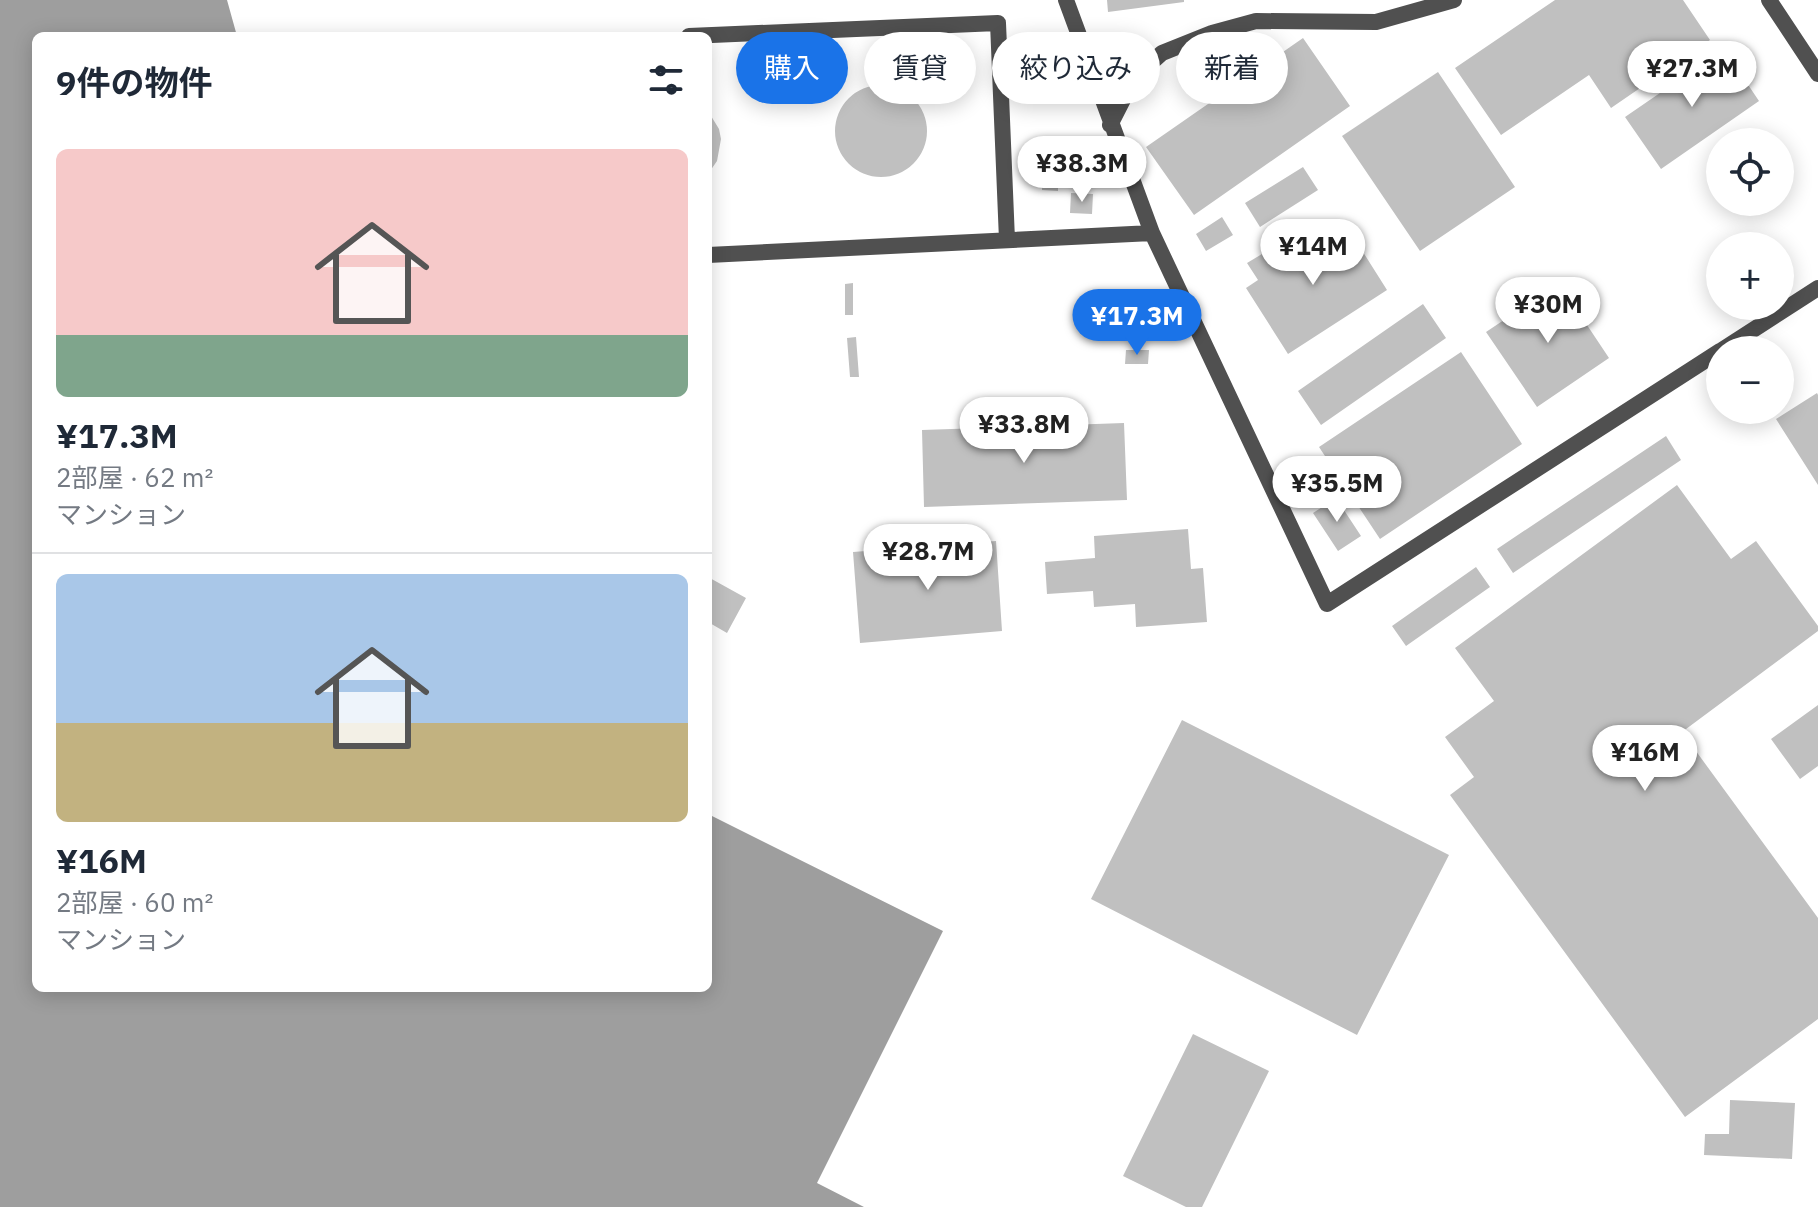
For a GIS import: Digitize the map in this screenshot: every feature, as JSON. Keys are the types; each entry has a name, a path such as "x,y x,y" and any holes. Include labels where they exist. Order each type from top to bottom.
{"lane":[{"path":"1066,0 1152,233 1327,604 1706,361"},
{"path":"1110,125 1134,78 1152,61 1162,53 1212,33 1256,21 1376,22 1454,0"},
{"path":"1769,0 1818,74"},
{"path":"712,35 998,23 1007,240"},
{"path":"712,255 1152,233"},
{"path":"1744,336 1818,288"}],"shaded area":[{"path":"0,0 227,0 236,32 32,32 32,992 712,992 712,816 943,931 817,1183 864,1207 0,1207"}],"building":[{"path":"1107,0 1184,0 1184,2 1108,12"},
{"path":"1555,0 1683,0 1710,40 1611,108 1589,75 1501,135 1455,68"},
{"path":"1303,38 1350,106 1194,215 1146,147 1208,104 1288,104 1288,48"},
{"path":"1724,49 1759,101 1720,128 1706,128 1706,138 1661,169 1625,117"},
{"path":"1438,72 1515,187 1420,251 1342,136"},
{"path":"864,89 864,104 917,104 926,122 926,140 919,156 906,169 890,176 872,176 856,169 843,156 836,140 839,113 849,99"},
{"path":"712,118 721,139 717,161 712,168"},
{"path":"1043,164 1058,165 1058,191 1042,190"},
{"path":"1303,167 1318,190 1260,227 1245,203"},
{"path":"1071,193 1093,194 1092,214 1070,213"},
{"path":"1222,217 1233,235 1206,251 1196,234"},
{"path":"1344,222 1387,290 1288,354 1246,288 1258,280 1247,263 1272,248 1281,263"},
{"path":"853,283 853,315 845,315 845,284"},
{"path":"1559,283 1609,358 1537,407 1486,332"},
{"path":"1423,304 1446,338 1321,425 1298,391"},
{"path":"1132,306 1133,326 1120,327 1119,307"},
{"path":"856,337 859,377 850,377 847,338"},
{"path":"1126,350 1149,350 1148,364 1125,364"},
{"path":"1461,352 1522,444 1380,539 1319,447"},
{"path":"1817,393 1818,485 1779,424 1794,424 1794,408"},
{"path":"1124,423 1127,500 924,507 922,430"},
{"path":"1666,436 1681,460 1513,573 1497,549"},
{"path":"1677,485 1731,559 1756,541 1818,626 1818,631 1682,732 1818,918 1818,1019 1685,1117 1450,795 1474,777 1445,737 1494,701 1455,648"},
{"path":"1336,498 1361,536 1338,551 1313,513"},
{"path":"1188,529 1191,569 1203,568 1207,622 1136,627 1135,604 1094,607 1093,591 1047,594 1045,562 1095,558 1094,536"},
{"path":"996,541 1002,631 860,643 853,552"},
{"path":"1476,567 1490,587 1406,646 1392,626"},
{"path":"712,579 746,598 727,633 712,624"},
{"path":"1818,705 1818,766 1800,779 1771,739"},
{"path":"1182,720 1449,855 1357,1035 1091,899"},
{"path":"1193,1034 1269,1071 1202,1207 1186,1207 1123,1176"},
{"path":"1730,1100 1795,1103 1792,1159 1704,1155 1705,1134 1729,1134"}]}
